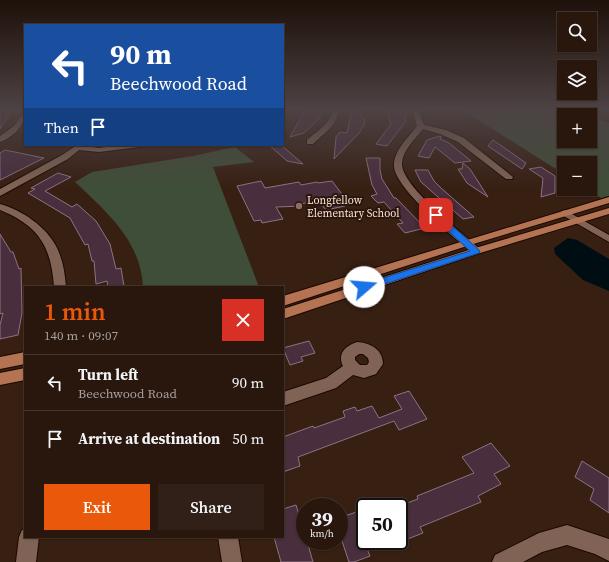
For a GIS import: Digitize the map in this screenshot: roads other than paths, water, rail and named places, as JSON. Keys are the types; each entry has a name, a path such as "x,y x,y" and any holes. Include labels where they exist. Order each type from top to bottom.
{"main road":[{"path":"284,301 466,243 609,200"},
{"path":"284,314 609,211"},
{"path":"0,363 24,358"},
{"path":"0,379 24,374"}],"street":[{"path":"310,142 317,135"},
{"path":"415,135 399,158 398,169 413,193 476,252"},
{"path":"450,135 460,140 510,177"},
{"path":"0,193 80,146 100,150 131,146"},
{"path":"0,207 25,218 50,244 56,261 60,286"},
{"path":"566,213 609,239"},
{"path":"284,399 331,383 352,368"},
{"path":"502,562 539,543 567,535 600,545 609,551"},
{"path":"26,562 29,538"},
{"path":"228,538 232,562"}],"place":[{"name":"Longfellow Elementary School","path":"299,206"}]}
